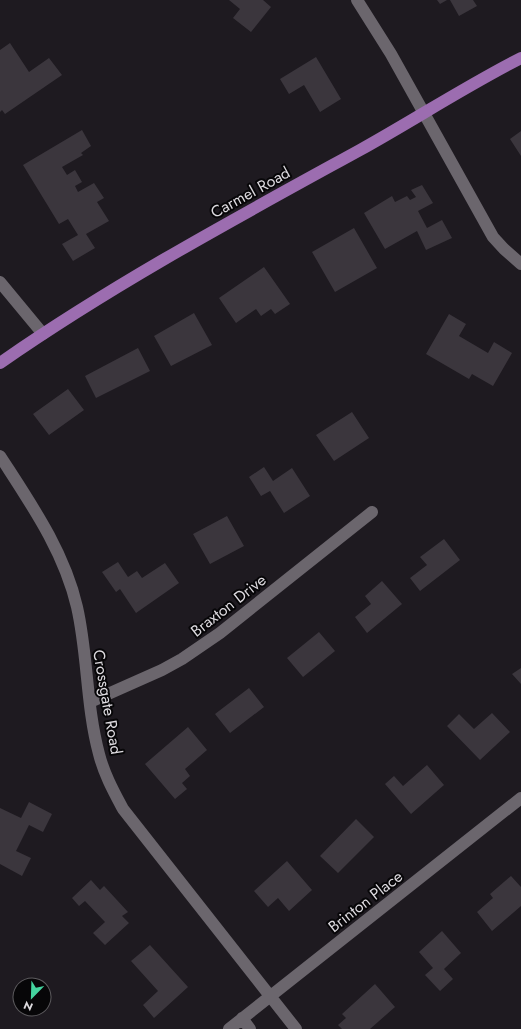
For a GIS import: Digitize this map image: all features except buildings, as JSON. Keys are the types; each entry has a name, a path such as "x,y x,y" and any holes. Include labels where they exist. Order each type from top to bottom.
{"main road":[{"name":"Carmel Road","path":"0,363 140,272 425,114 521,58"}],"street":[{"path":"357,0 391,54 494,237 504,249 521,264"},
{"path":"0,282 43,334"},
{"name":"Crossgate Road","path":"0,456 53,541 67,573 77,608 99,754 108,782 124,810 296,1029"},
{"name":"Braxton Drive","path":"90,702 162,670 182,659 220,633 372,512"},
{"name":"Brinton Place","path":"228,1029 521,798"},
{"path":"242,1018 250,1029"}]}
